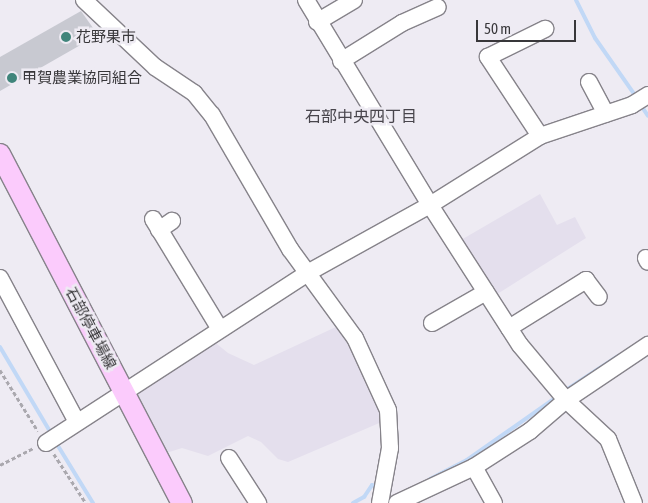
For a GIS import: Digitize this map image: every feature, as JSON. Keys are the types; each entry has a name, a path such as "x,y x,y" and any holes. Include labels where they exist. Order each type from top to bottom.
{"main road":[{"name":"石部停車場線","path":"0,154 182,503"}],"street":[{"path":"84,0 155,67 194,93 212,115 290,250 309,272 355,338 388,410 390,448 380,503"},
{"path":"306,0 317,22 430,205 509,328 566,400 608,439 634,503"},
{"path":"317,22 354,0"},
{"path":"341,60 402,23 438,7"},
{"path":"540,136 488,57 545,29"},
{"path":"589,82 606,114"},
{"path":"46,443 309,272 430,205 540,136 606,114 648,95"},
{"path":"161,223 220,329"},
{"path":"0,278 77,422"},
{"path":"509,328 586,280 599,297"},
{"path":"432,323 486,292"},
{"path":"397,503 474,467 530,431 566,400 648,345"},
{"path":"229,458 258,503"},
{"path":"474,467 494,503"}],"path":[{"path":"0,370 86,503"},
{"path":"0,465 46,443"}],"shaded area":[{"path":"540,194 557,225 575,217 586,238 494,296 461,240"},
{"path":"338,326 380,404 384,421 288,462 278,459 261,442 248,436 208,456 182,448 163,454 131,391 212,340 228,353 254,365"}],"building":[{"path":"81,11 98,35 0,91 0,57"}],"waterway":[{"path":"576,0 595,38 637,98"},
{"path":"640,104 648,116"},
{"path":"0,347 52,435"},
{"path":"563,392 618,356"},
{"path":"430,479 467,460 558,396"},
{"path":"55,441 93,503"},
{"path":"353,503 364,497 372,485 378,487"}],"place":[{"name":"花野果市","path":"66,37"},
{"name":"甲賀農業協同組合","path":"12,78"}],"district":[{"name":"石部中央四丁目","path":"361,116"}]}
